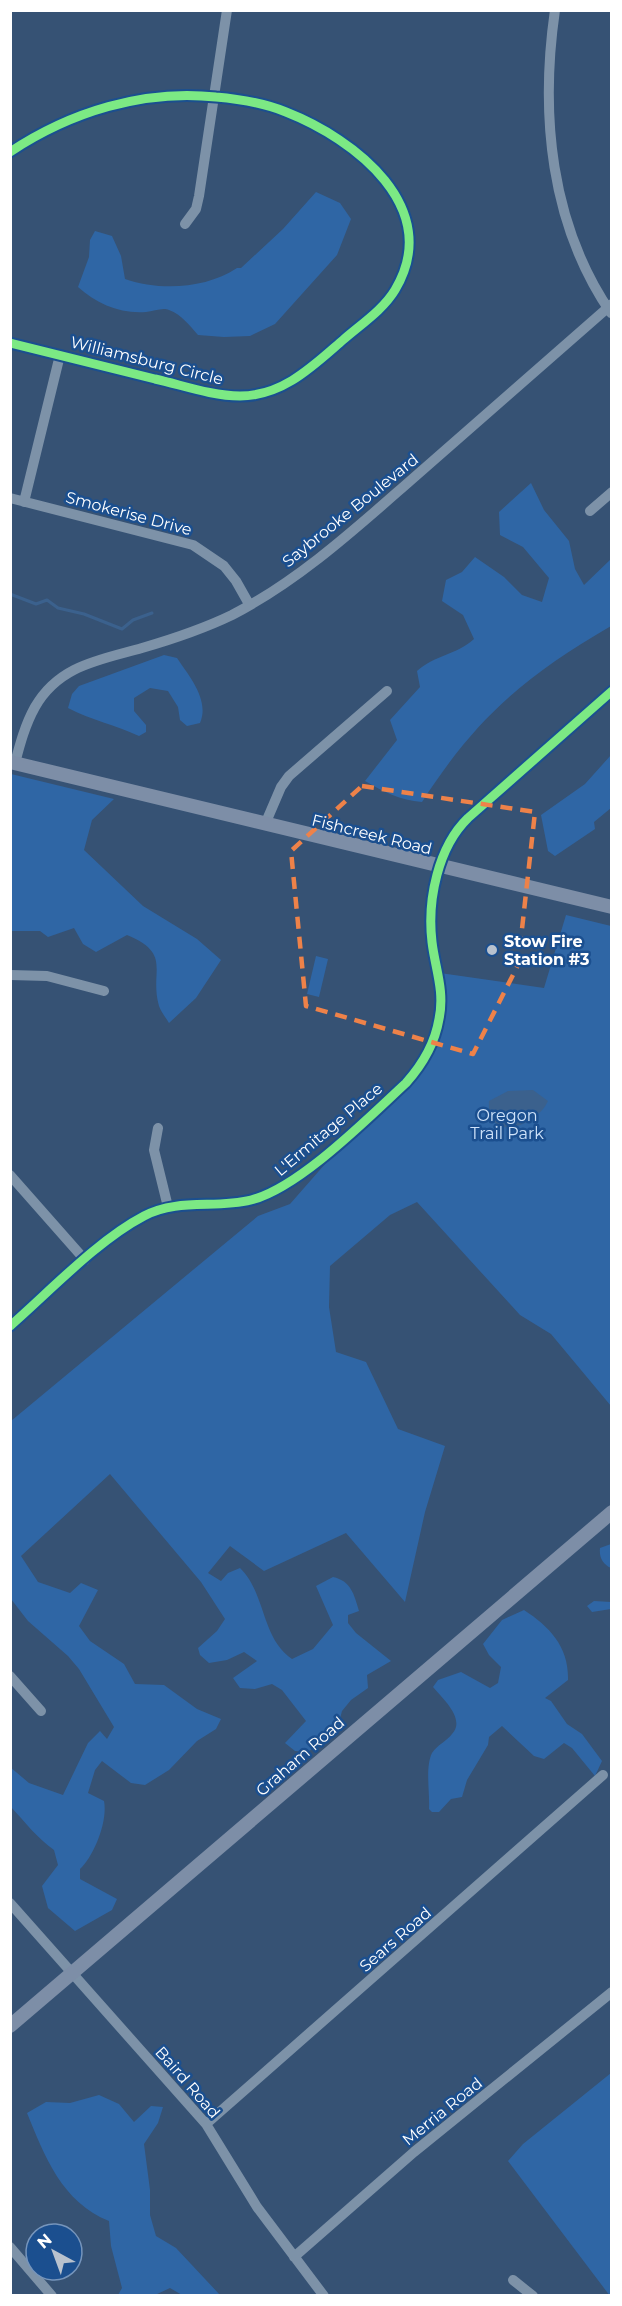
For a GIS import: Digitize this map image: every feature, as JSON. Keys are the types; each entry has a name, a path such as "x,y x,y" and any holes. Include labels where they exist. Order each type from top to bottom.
{"main road":[{"name":"Fishcreek Road","path":"13,763 266,822 612,908"},
{"name":"Graham Road","path":"10,2026 612,1512"}],"street":[{"path":"185,224 196,209 199,196 227,10"},
{"path":"555,10 547,76 552,156 571,230 582,259 610,308"},
{"name":"Williamsburg Circle","path":"10,152 52,128 100,109 161,98 214,96 264,105 318,127 365,160 391,189 404,210 410,240 408,259 393,293 300,376 280,387 256,395 226,395 10,343"},
{"name":"Saybrooke Boulevard","path":"13,763 35,707 47,690 72,670 108,656 176,638 249,604 330,549 610,308"},
{"path":"24,502 60,355"},
{"path":"590,511 612,492"},
{"name":"Smokerise Drive","path":"10,498 154,533 195,546 224,566 249,604"},
{"path":"266,822 281,787 289,776 387,691"},
{"name":"L'Ermitage Place","path":"10,1326 130,1224 168,1207 238,1203 275,1192 307,1170 389,1099 418,1070 440,1018 441,980 431,927 432,905 446,846 456,829 612,691"},
{"path":"10,975 47,976 104,991"},
{"path":"158,1128 154,1150 168,1207"},
{"path":"10,1175 85,1260"},
{"path":"10,1676 40,1711"},
{"name":"Sears Road","path":"206,2124 603,1775"},
{"name":"Baird Road","path":"10,1903 206,2124 257,2207 324,2295"},
{"name":"Merria Road","path":"294,2257 414,2152 612,1992"},
{"path":"10,2247 52,2295"},
{"path":"513,2280 533,2295"}],"highlighted area":[{"path":"362,786 535,812 518,965 473,1054 306,1006 291,851"}],"green space":[{"path":"316,192 340,203 351,219 337,255 275,324 250,336 198,335 182,317 167,309 136,312 109,307 78,287 89,257 90,240 95,231 112,236 121,256 125,279 167,286 197,284 241,268 283,229"},
{"path":"531,483 544,510 569,541 575,569 584,585 611,559 611,626 580,644 504,701 462,746 422,802 386,792 365,781 397,740 390,720 420,687 417,671 431,661 460,649 474,639 463,615 442,601 446,580 462,572 475,557 504,577 522,595 542,602 549,578 523,547 500,535 499,512"},
{"path":"164,655 177,658 197,689 202,706 200,723 187,726 180,720 178,707 168,691 150,688 134,698 134,711 146,725 146,732 139,736 68,708 72,694 79,686"},
{"path":"611,755 611,808 594,822 595,829 555,856 548,851 541,815 585,784"},
{"path":"11,774 114,799 92,820 84,850 143,906 197,939 221,960 196,998 169,1023 159,1006 155,957 150,949 141,942 127,935 96,952 83,944 74,928 48,937 40,931 11,931"},
{"name":"Oregon Trail Park","path":"566,915 611,926 611,1406 551,1334 520,1315 417,1202 390,1215 330,1266 329,1307 336,1352 366,1362 398,1429 445,1446 425,1512 405,1602 346,1533 264,1571 230,1546 208,1573 221,1581 228,1573 240,1568 255,1590 274,1639 292,1659 313,1649 333,1625 316,1586 333,1577 344,1582 351,1589 359,1611 348,1615 348,1623 356,1633 391,1661 367,1675 368,1688 351,1700 342,1711 337,1730 308,1752 295,1751 285,1743 306,1721 282,1690 272,1684 255,1689 240,1688 233,1678 257,1661 244,1652 227,1660 209,1663 200,1655 198,1648 217,1631 225,1619 201,1582 110,1474 21,1556 38,1582 70,1593 81,1583 98,1590 79,1626 90,1641 124,1664 135,1684 164,1685 197,1709 221,1719 216,1729 197,1741 169,1770 145,1785 131,1783 102,1761 95,1770 88,1793 104,1801 104,1818 95,1847 80,1869 80,1879 117,1899 112,1910 75,1931 48,1908 42,1886 58,1865 54,1850 11,1807 10,1767 29,1783 63,1795 88,1743 100,1731 107,1739 114,1727 79,1669 68,1656 28,1621 11,1599 11,1421 258,1216 290,1204 361,1123 406,1083 434,1035 440,973 544,988"},
{"path":"316,956 328,959 319,997 307,994"},
{"path":"611,1544 611,1568 602,1560 600,1548"},
{"path":"594,1601 611,1602 611,1609 592,1612 587,1606"},
{"path":"524,1610 550,1631 565,1658 568,1680 545,1698 551,1701 567,1724 582,1734 602,1761 595,1776 572,1748 564,1743 544,1759 534,1756 502,1726 489,1737 488,1745 467,1780 462,1797 451,1799 439,1812 432,1812 429,1809 430,1759 434,1750 456,1728 455,1716 433,1687 438,1680 461,1672 490,1688 498,1683 501,1667 489,1655 483,1644 502,1620"},
{"path":"611,2073 612,2295 610,2296 508,2161 523,2144"},
{"path":"99,2095 119,2104 134,2122 151,2106 163,2107 158,2123 144,2144 150,2190 150,2215 156,2236 176,2248 220,2295 182,2295 170,2288 155,2295 118,2295 122,2288 111,2246 109,2221 93,2213 67,2190 48,2161 27,2113 46,2102 70,2103"}],"shaded area":[{"path":"533,1090 548,1101 534,1118 513,1127 503,1127 495,1123 490,1115 489,1101 508,1091"}],"waterway":[{"path":"10,594 36,604 47,600 58,608 84,614 122,629 133,620 152,613"}],"cycle path":[{"path":"10,152 57,125 108,106 135,100 189,95 251,102 278,109 313,124 364,159 385,180 400,205 408,231 407,260 395,290 384,304 309,369 284,385 256,395 229,396 208,392 10,343"},
{"path":"10,1326 92,1252 127,1226 144,1216 170,1207 237,1203 270,1193 311,1167 406,1083 427,1053 434,1037 441,1009 432,942 431,909 437,875 449,844 468,818 612,691"}],"place":[{"name":"Stow Fire Station #3","path":"492,950"}]}
